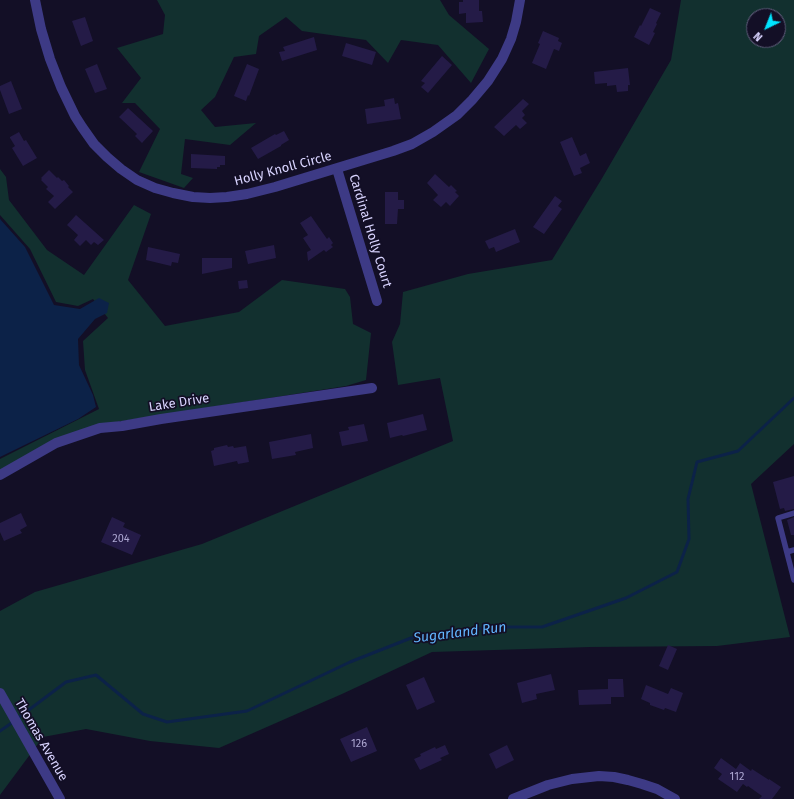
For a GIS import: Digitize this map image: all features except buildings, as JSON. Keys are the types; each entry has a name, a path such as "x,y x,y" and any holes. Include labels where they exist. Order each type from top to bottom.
{"street":[{"name":"Holly Knoll Circle","path":"34,0 50,59 61,87 75,116 94,144 121,169 138,180 155,188 193,197 227,197 275,187 393,152 412,144 433,132 457,115 488,81 502,59 511,39 520,0"},
{"name":"Cardinal Holly Court","path":"337,169 377,301"},
{"name":"Lake Drive","path":"0,475 56,444 100,428 122,426 372,388"},
{"name":"Thomas Avenue","path":"0,693 60,799"},
{"path":"513,799 548,785 572,779 599,776 614,777 642,784 657,789 675,799"}],"lane":[{"path":"794,513 778,518 794,580"},
{"path":"787,552 794,550"}],"green space":[{"path":"157,0 440,0 449,15 489,49 471,83 438,45 401,40 388,63 366,40 302,31 286,17 259,36 256,54 234,57 215,97 201,110 215,127 256,123 230,145 185,139 181,174 193,178 184,188 139,172 160,129 135,103 122,103 141,78 117,48 163,34 165,15"},
{"path":"681,0 794,0 794,444 751,484 790,637 717,646 590,647 432,652 342,694 219,748 150,741 86,729 43,737 0,795 0,611 35,592 202,544 453,441 440,378 398,385 392,342 400,324 403,292 468,274 552,260 601,180 671,60"},
{"path":"0,169 6,177 9,200 47,250 84,275 134,205 151,214 128,280 165,326 239,312 282,280 345,289 350,297 353,324 371,333 366,380 346,386 97,425 0,471 0,459 99,409 85,370 83,341 108,318 93,299 78,306 56,302 30,249 0,215"}],"water":[{"path":"0,219 25,247 54,305 80,309 99,298 109,303 107,313 95,319 78,339 79,365 93,395 96,407 78,419 0,457"}],"waterway":[{"name":"Sugarland Run","path":"18,718 66,682 96,675 143,714 167,722 247,711 350,662 411,638 493,627 542,627 626,598 677,572 689,539 688,499 697,462 738,451 794,398"},
{"name":"Sugarland Run","path":"0,731 13,722"}]}
